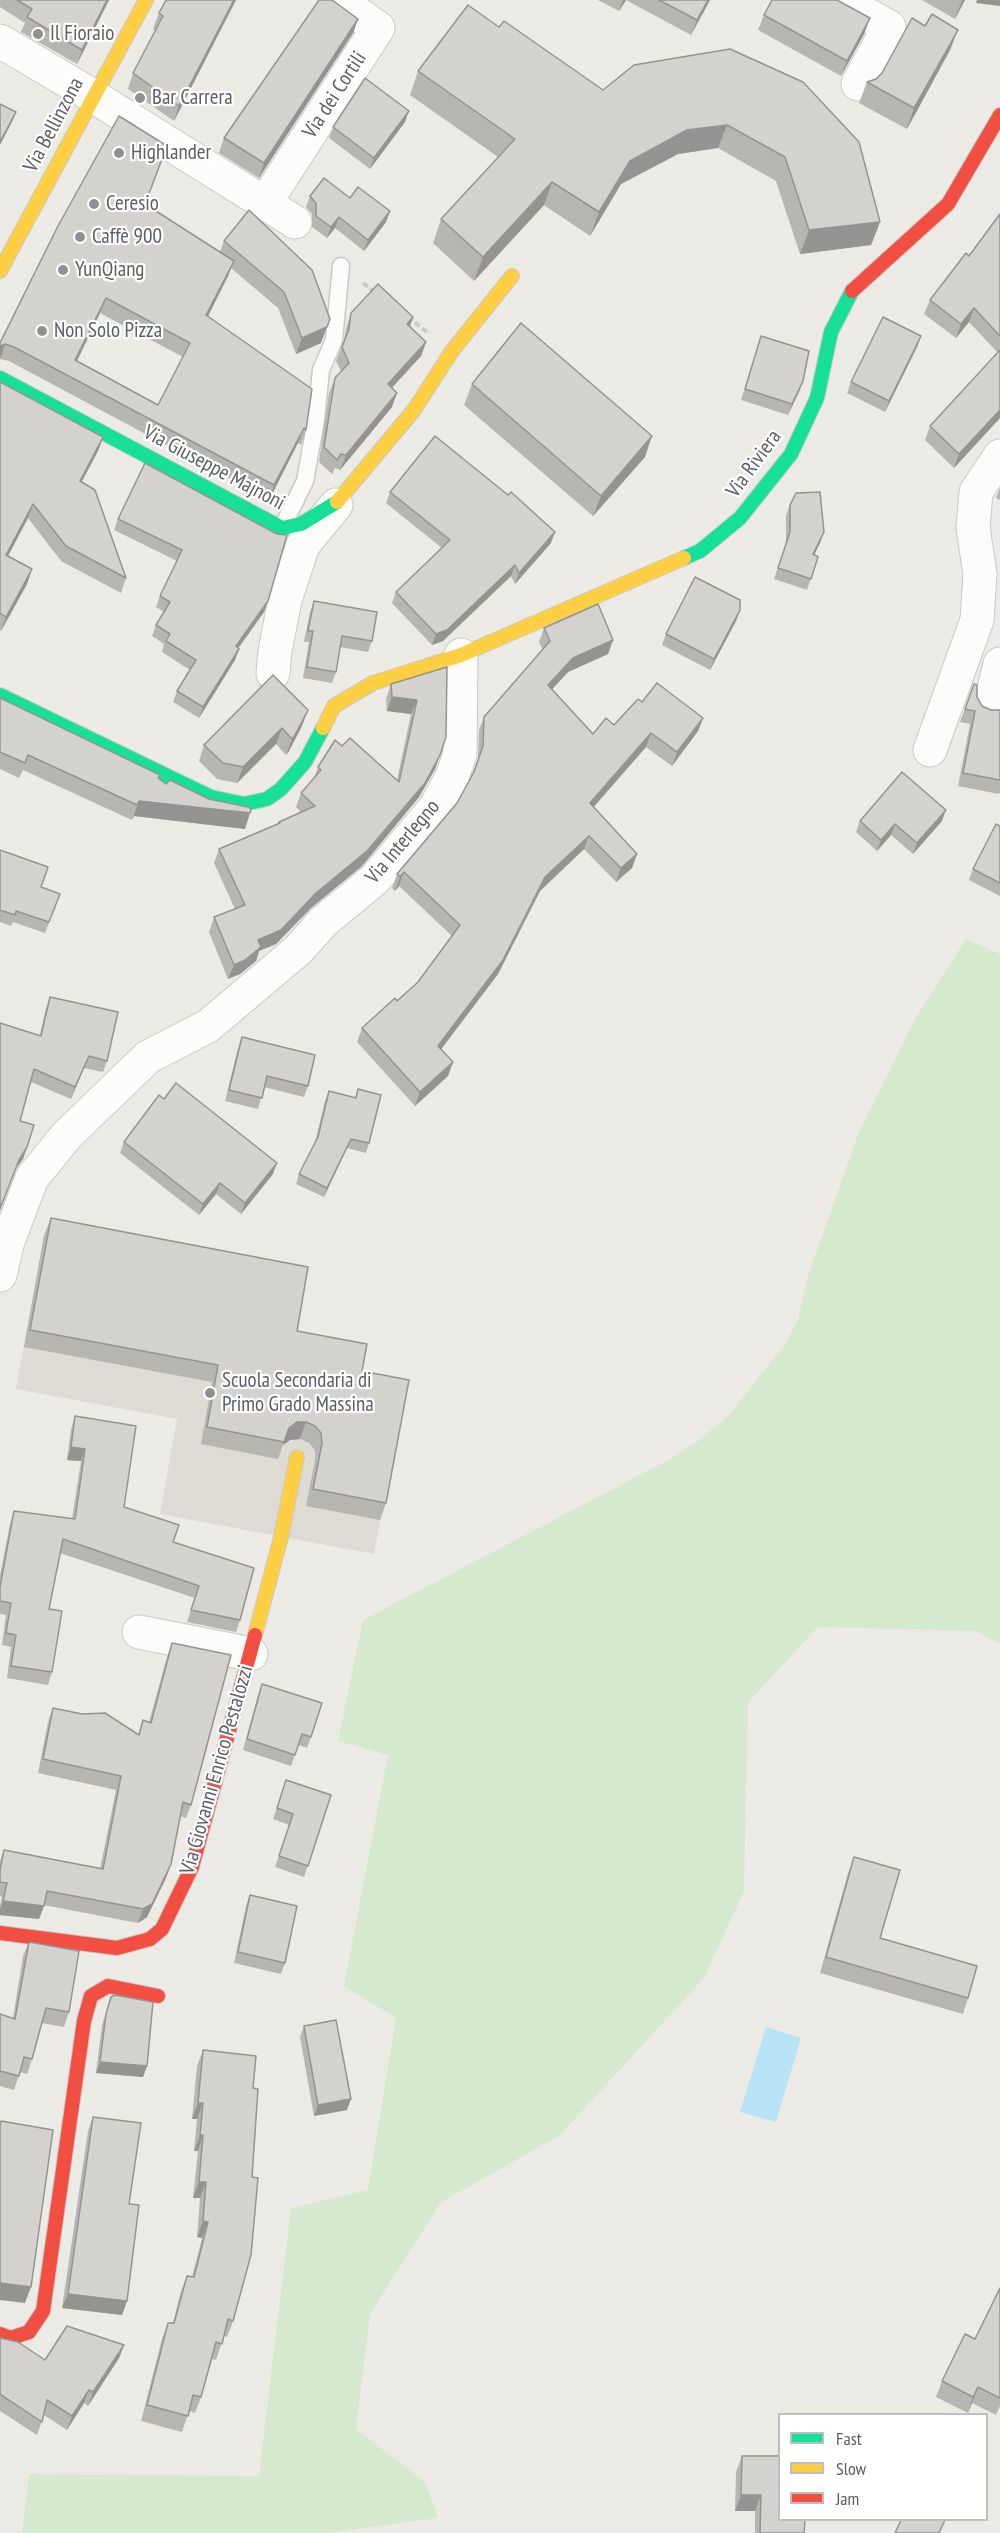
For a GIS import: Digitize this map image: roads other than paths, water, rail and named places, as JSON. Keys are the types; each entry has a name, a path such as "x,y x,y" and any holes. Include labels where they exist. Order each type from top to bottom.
{"street":[{"name":"Via Bellinzona","path":"0,271 146,0"},
{"name":"Via dei Cortili","path":"265,203 378,28 339,0"},
{"path":"842,0 889,27 858,84"},
{"path":"0,41 295,222"},
{"name":"Via Riviera","path":"461,655 700,551 740,518 791,454 817,398 831,332 853,289 948,204 1000,115"},
{"name":"Via Giuseppe Majnoni","path":"0,378 282,528 301,524 339,501 414,410 452,351 512,276"},
{"path":"930,750 977,620 980,574 973,528 976,492 1000,456"},
{"path":"273,673 285,600 303,545 339,501"},
{"path":"0,696 172,779 211,796 244,804 267,799 281,789 305,762 334,706 373,683 461,655"},
{"name":"Via Interlegno","path":"0,1275 7,1244 32,1178 67,1135 148,1057 208,1026 298,950 323,922 375,879 435,808 452,777 460,754 461,655"},
{"path":"990,705 1000,664"},
{"name":"Via Giovanni Enrico Pestalozzi","path":"0,1933 117,1948 150,1939 162,1929 192,1867 282,1537 297,1457"},
{"name":"Via Giovanni Enrico Pestalozzi","path":"139,1632 251,1654"},
{"path":"0,2334 11,2338 29,2332 43,2311 84,2021 92,1996 108,1986 158,1996"}],"lane":[{"path":"282,528 305,481 316,420 321,370 334,340 341,266"}],"water":[{"path":"766,2027 801,2038 776,2122 740,2112"}],"place":[{"name":"Il Fioraio","path":"38,34"},
{"name":"Bar Carrera","path":"140,98"},
{"name":"Highlander","path":"119,153"},
{"name":"Ceresio","path":"94,204"},
{"name":"Caffè 900","path":"80,237"},
{"name":"YunQiang","path":"63,270"},
{"name":"Non Solo Pizza","path":"42,331"},
{"name":"Scuola Secondaria di Primo Grado Massina","path":"210,1393"}]}
